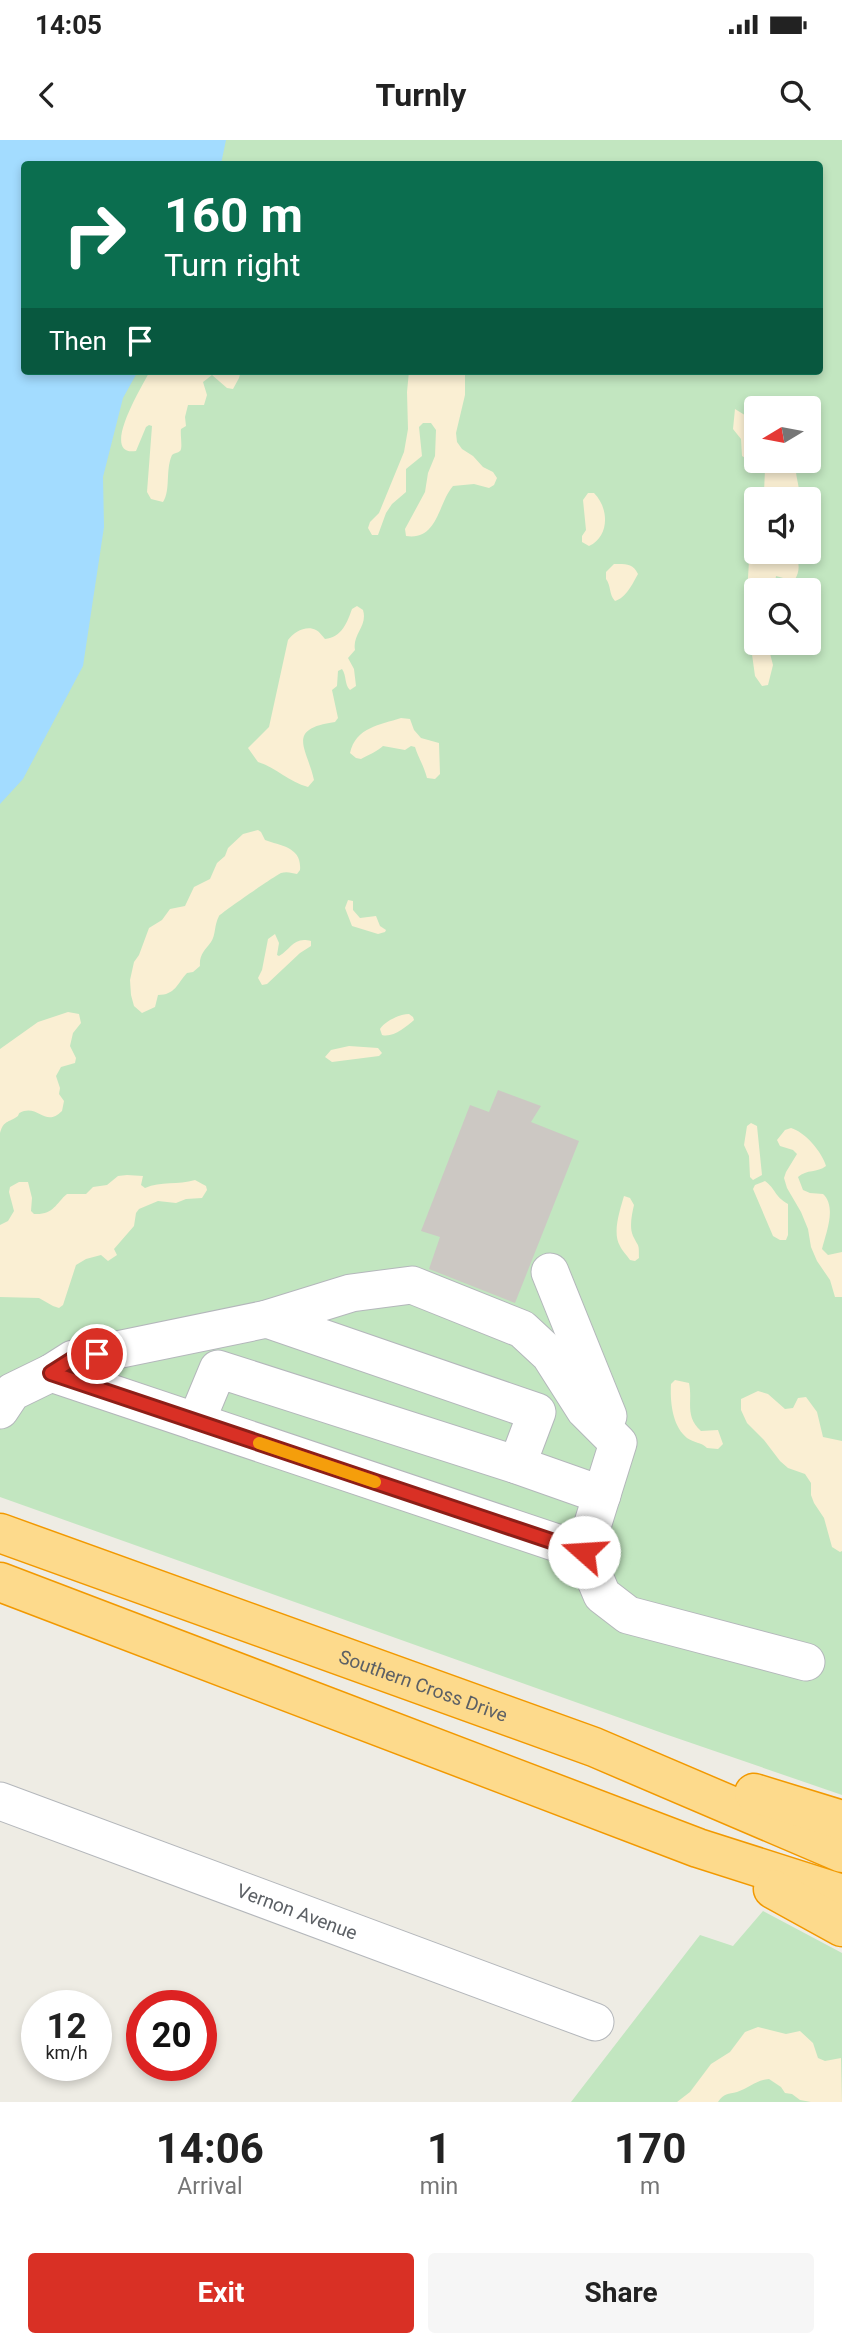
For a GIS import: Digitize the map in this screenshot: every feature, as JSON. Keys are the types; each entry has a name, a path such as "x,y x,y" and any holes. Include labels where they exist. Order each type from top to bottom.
{"highway":[{"name":"Southern Cross Drive","path":"0,1533 594,1747 842,1853"},
{"path":"0,1581 698,1848 842,1894"},
{"path":"594,1747 842,1820"},
{"path":"698,1848 842,1927"}],"street":[{"path":"550,1272 618,1443 584,1552 602,1595 628,1615 806,1662"},
{"path":"6,1401 73,1359 267,1319 351,1293 412,1284 522,1329 551,1354 584,1410 618,1443"},
{"path":"267,1319 537,1412 517,1465"},
{"path":"196,1422 218,1368 602,1494"},
{"path":"51,1373 584,1552"},
{"name":"Vernon Avenue","path":"0,1801 595,2022"}],"green space":[{"path":"160,140 842,140 842,1795 0,1497 0,704 92,375 823,375 823,161 154,161"},
{"path":"763,1911 842,1953 842,2102 571,2102 700,1935 733,1946"}],"sand":[{"path":"148,375 212,375 203,382 207,395 204,405 188,405 186,426 181,429 181,450 172,455 163,502 151,499 147,492 152,426 146,427 136,451 125,450 121,443 122,431"},
{"path":"212,375 240,375 233,389 227,388"},
{"path":"409,375 465,375 465,395 456,433 457,442 497,478 489,488 474,484 453,486 431,527 417,536 406,536 405,529 425,492 428,473 435,456 436,430 431,423 423,423 419,427 422,456 406,469 406,492 386,513 378,535 372,535 368,528 370,522 379,513 404,452 408,429"},
{"path":"735,409 744,415 744,457 741,439 733,429"},
{"path":"765,473 796,473 799,487 764,487"},
{"path":"588,493 594,493 599,499 605,514 601,536 589,546 582,542 586,530 583,500"},
{"path":"614,564 631,566 638,574 626,594 615,601 606,579 606,572"},
{"path":"749,564 799,564 796,578 748,578"},
{"path":"357,606 363,610 364,616 355,650 348,658 354,669 356,686 350,690 342,669 338,671 337,686 332,690 338,718 335,722 319,725 305,735 304,749 314,780 308,787 258,762 248,748 269,727 288,640 297,632 308,628 317,631 325,639 331,638 340,632 352,609"},
{"path":"752,655 770,655 773,665 768,685 762,686 755,676"},
{"path":"401,718 410,719 421,738 439,743 440,774 435,779 427,778 415,747 411,746 405,750 383,746 361,759 350,753 353,744 363,732"},
{"path":"258,830 265,840 294,852 300,862 300,870 297,874 281,873 219,916 213,939 201,956 200,966 187,973 172,991 158,995 155,1007 142,1013 134,1006 130,980 134,962 149,928 162,920 170,909 185,906 194,887 210,879 228,848 243,834"},
{"path":"348,900 353,901 353,910 360,918 376,916 385,932 378,934 352,926 345,908"},
{"path":"275,934 279,943 279,956 301,940 311,941 311,946 267,984 262,985 258,978 268,939"},
{"path":"68,1012 79,1014 81,1023 73,1033 70,1046 76,1058 75,1063 61,1067 56,1076 59,1094 64,1101 62,1111 47,1117 24,1111 5,1124 0,1133 0,1049 38,1022"},
{"path":"409,1014 414,1020 407,1026 395,1033 382,1035 380,1029 385,1023"},
{"path":"349,1046 378,1048 382,1053 379,1056 332,1062 325,1057 331,1050"},
{"path":"751,1123 757,1126 762,1175 753,1180 750,1177 749,1156 744,1145 747,1126"},
{"path":"791,1128 812,1143 826,1166 798,1177 803,1190 823,1194 827,1199 830,1213 822,1249 828,1255 842,1252 842,1297 835,1297 830,1280 811,1247 801,1212 787,1188 784,1178 797,1154 780,1146 777,1140 785,1130"},
{"path":"118,1176 143,1176 141,1185 145,1188 195,1180 206,1186 207,1190 202,1198 176,1203 158,1201 139,1209 134,1226 114,1249 117,1255 108,1261 101,1255 76,1265 63,1305 59,1308 39,1298 0,1297 0,1225 8,1221 14,1211 10,1187 19,1182 28,1182 32,1198 31,1211 41,1214 54,1208 67,1194 86,1194 93,1187 107,1185"},
{"path":"765,1181 788,1204 786,1240 773,1236 753,1189 755,1185"},
{"path":"624,1196 630,1198 634,1205 631,1229 639,1253 639,1258 635,1261 630,1260 618,1241 618,1221"},
{"path":"675,1380 689,1383 693,1420 701,1431 718,1430 723,1444 718,1449 707,1448 690,1440 678,1427 671,1398 671,1384"},
{"path":"758,1391 768,1394 785,1409 793,1408 798,1398 806,1397 817,1412 823,1437 842,1441 842,1551 832,1547 824,1518 814,1503 811,1483 805,1474 788,1468 780,1461 747,1423 741,1410 741,1399"},
{"path":"758,2027 786,2034 800,2031 813,2043 818,2058 825,2061 841,2058 842,2102 800,2100 785,2093 769,2079 726,2094 718,2102 677,2102 690,2092 711,2064 730,2052 745,2032"}],"water":[{"path":"0,140 226,140 222,161 21,161 21,375 136,375 123,398 103,477 104,527 83,666 23,779 0,804"}],"building":[{"path":"498,1090 541,1106 531,1122 579,1141 515,1303 429,1269 440,1237 421,1231 470,1105 489,1112"}],"slow traffic":[{"path":"259,1443 375,1482"}],"route":[{"path":"97,1354 73,1359 51,1373 584,1552"}]}
